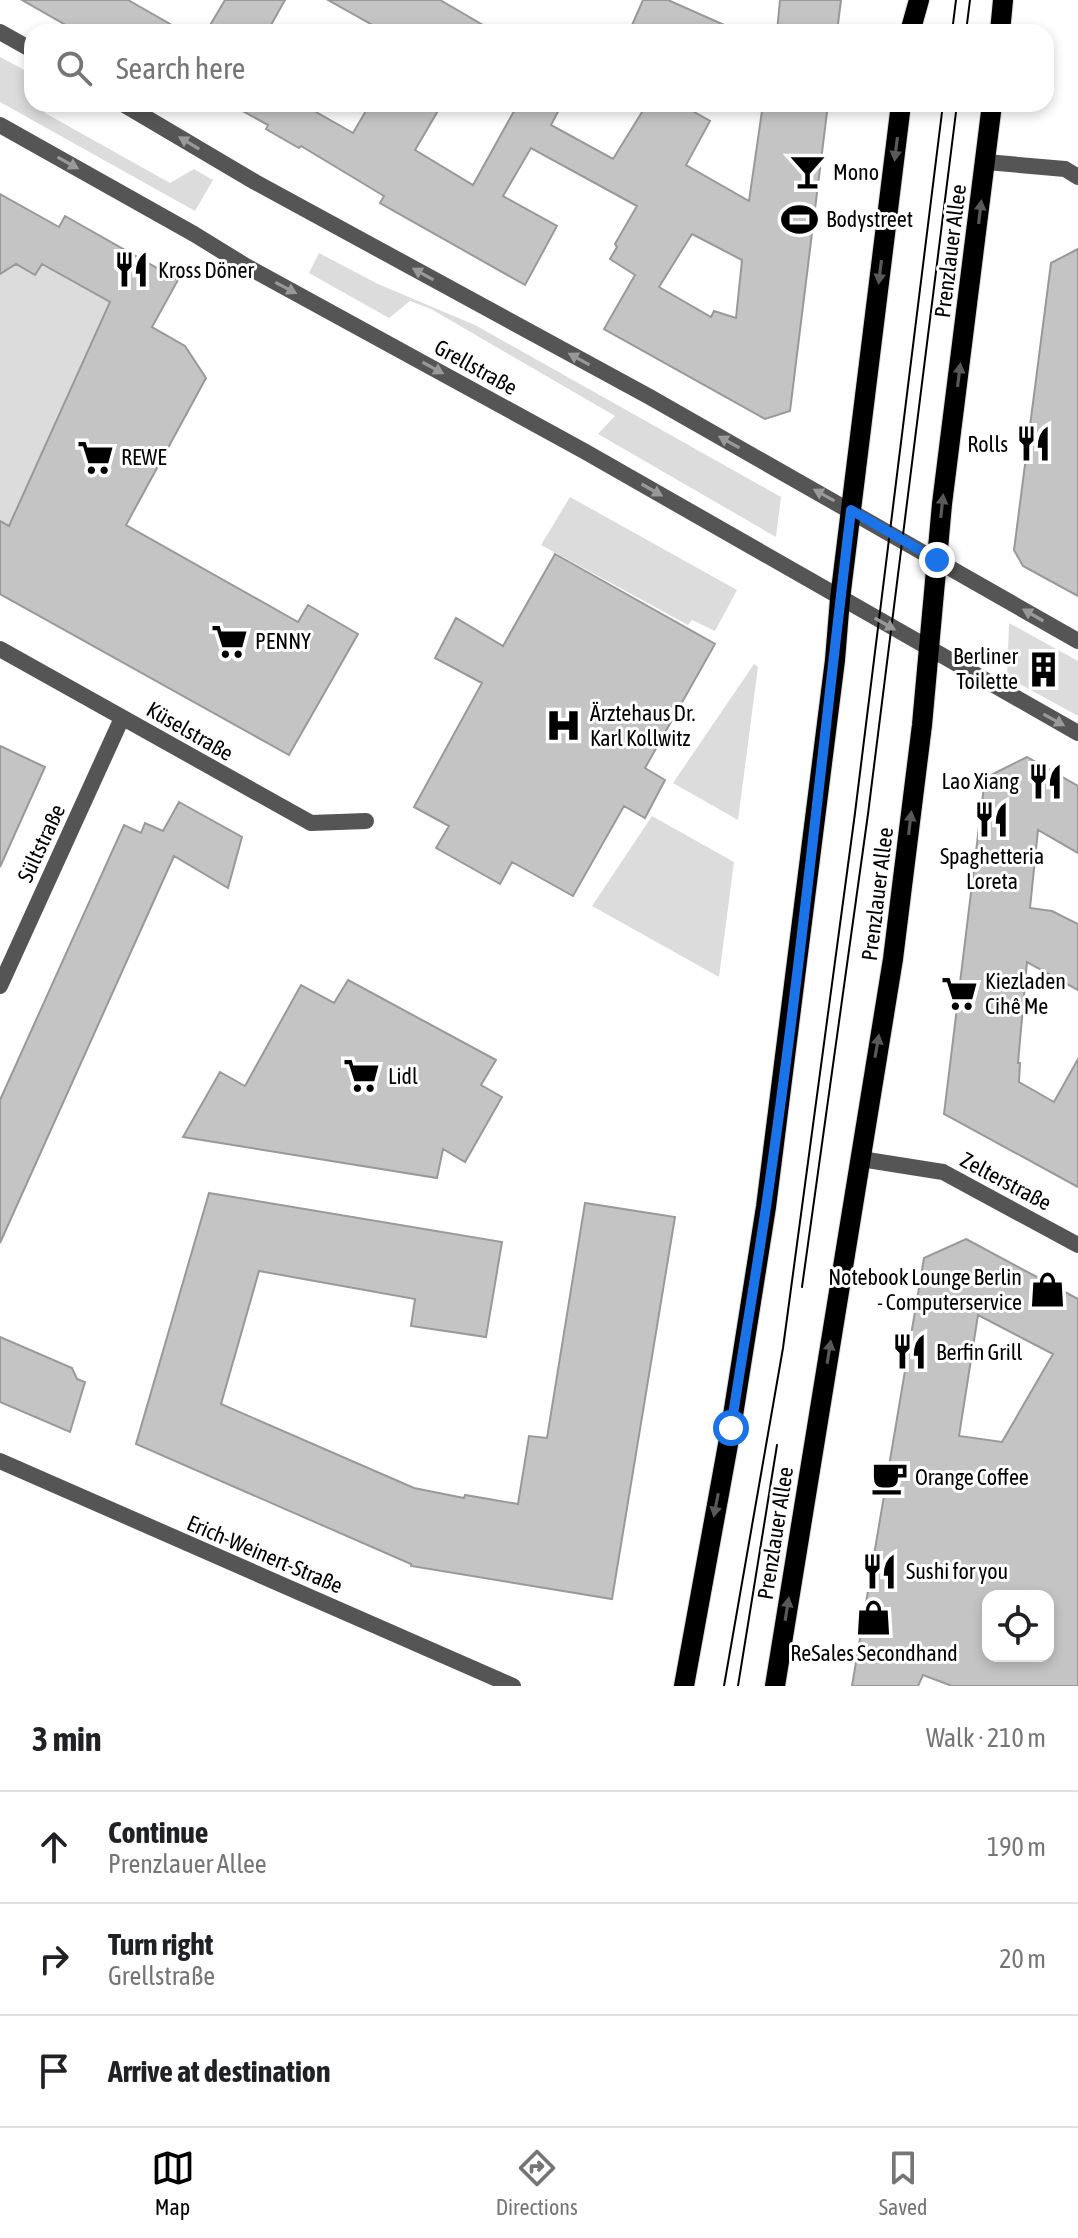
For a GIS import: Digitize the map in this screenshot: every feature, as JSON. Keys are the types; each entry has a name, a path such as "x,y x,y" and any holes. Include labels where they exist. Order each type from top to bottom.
{"main road":[{"path":"912,24 919,0"},
{"path":"1001,24 1003,0"},
{"path":"684,1686 731,1428 766,1207 900,112"},
{"name":"Prenzlauer Allee","path":"775,1686 893,959 991,112"}],"street":[{"path":"0,32 24,46"},
{"path":"137,112 255,182 851,510 1078,641"},
{"name":"Grellstraße","path":"0,125 246,266 584,451 1078,733"},
{"path":"986,162 1065,169 1078,177"},
{"name":"Küselstraße","path":"0,649 311,823 366,821"},
{"name":"Sültstraße","path":"0,986 122,718"},
{"name":"Zelterstraße","path":"861,1159 943,1172 1078,1245"},
{"name":"Erich-Weinert-Straße","path":"0,1461 513,1686"}],"shaded area":[{"path":"0,57 24,70 24,112 45,112 170,183 194,169 213,180 195,211 0,102"},
{"path":"319,253 378,284 475,325 781,497 776,537 598,434 615,416 431,309 410,301 389,318 309,273"},
{"path":"0,255 35,275 42,264 111,302 9,526 0,521"},
{"path":"570,497 737,590 715,631 692,620 688,625 541,545"},
{"path":"1009,623 1078,661 1078,716 1007,677"},
{"path":"754,664 758,667 738,820 673,783"},
{"path":"652,816 734,862 719,977 592,906"}],"building":[{"path":"22,0 128,0 170,24 64,24"},
{"path":"225,0 285,0 272,24 211,24"},
{"path":"328,0 440,0 481,24 371,24"},
{"path":"643,0 668,0 722,24 632,24"},
{"path":"780,0 841,0 838,24 778,24"},
{"path":"244,112 316,112 353,133 365,112 437,112 415,150 473,185 514,112 558,112 551,125 613,159 642,112 694,112 710,121 686,165 749,201 762,112 827,112 790,411 765,419 604,329 635,275 610,259 637,206 531,148 503,196 557,226 525,285 380,203 384,196 301,146 299,148 266,129 268,125","holes":["692,234 742,260 736,318 714,311 711,317 659,287"]},
{"path":"0,194 59,227 65,216 178,280 152,327 185,346 206,378 126,525 298,622 308,605 358,634 289,755 0,594 0,521 9,526 110,302 42,264 35,275 16,264 0,274"},
{"path":"1078,249 1078,596 1023,566 1014,550 1051,263"},
{"name":"Ärztehaus Dr. Karl Kollwitz","path":"555,554 715,644 645,768 665,780 645,818 624,806 573,896 512,862 500,884 436,848 449,826 414,807 482,683 435,658 456,618 503,646"},
{"path":"0,746 45,767 0,867"},
{"path":"1027,757 1078,786 1078,853 1038,830 1030,908 1052,911 1078,924 1078,990 1027,962 1018,1063 1019,1082 1054,1102 1078,1059 1078,1187 944,1114 985,778"},
{"path":"179,802 242,837 228,888 174,856 0,1243 0,1100 124,825 141,833 145,823 163,831"},
{"name":"Lidl","path":"348,980 496,1060 481,1085 502,1097 465,1162 443,1149 437,1178 183,1137 220,1072 245,1086 301,985 334,1003"},
{"path":"209,1193 502,1242 486,1337 411,1326 415,1299 259,1271 221,1404 414,1488 518,1504 529,1436 547,1438 585,1203 675,1217 612,1599 411,1566 136,1444"},
{"path":"966,1239 1078,1299 1078,1686 952,1686 923,1675 918,1686 852,1686 924,1258","holes":["978,1315 1053,1354 1002,1442 959,1436"]},
{"path":"0,1337 72,1368 77,1379 85,1382 70,1432 0,1402"}],"tram line":[{"path":"953,24 956,0"},
{"path":"967,24 970,0"},
{"path":"724,1686 783,1348 855,813 942,112"},
{"path":"802,1287 868,814 956,112"},
{"path":"738,1686 777,1445"}],"place":[{"name":"Mono","path":"807,172"},
{"name":"Bodystreet","path":"800,219"},
{"name":"Kross Döner","path":"132,270"},
{"name":"Rolls","path":"1034,444"},
{"name":"REWE","path":"95,457"},
{"name":"PENNY","path":"229,641"},
{"name":"Berliner Toilette","path":"1044,669"},
{"name":"Ärztehaus Dr. Karl Kollwitz","path":"564,726"},
{"name":"Lao Xiang","path":"1045,781"},
{"name":"Spaghetteria Loreta","path":"992,820"},
{"name":"Kiezladen Cihê Me","path":"959,994"},
{"name":"Lidl","path":"362,1076"},
{"name":"Notebook Lounge Berlin - Computerservice","path":"1048,1290"},
{"name":"Berfin Grill","path":"910,1352"},
{"name":"Orange Coffee","path":"889,1477"},
{"name":"Sushi for you","path":"880,1571"},
{"name":"ReSales Secondhand","path":"874,1617"}],"route":[{"path":"731,1428 766,1207 851,510 937,560"}]}
